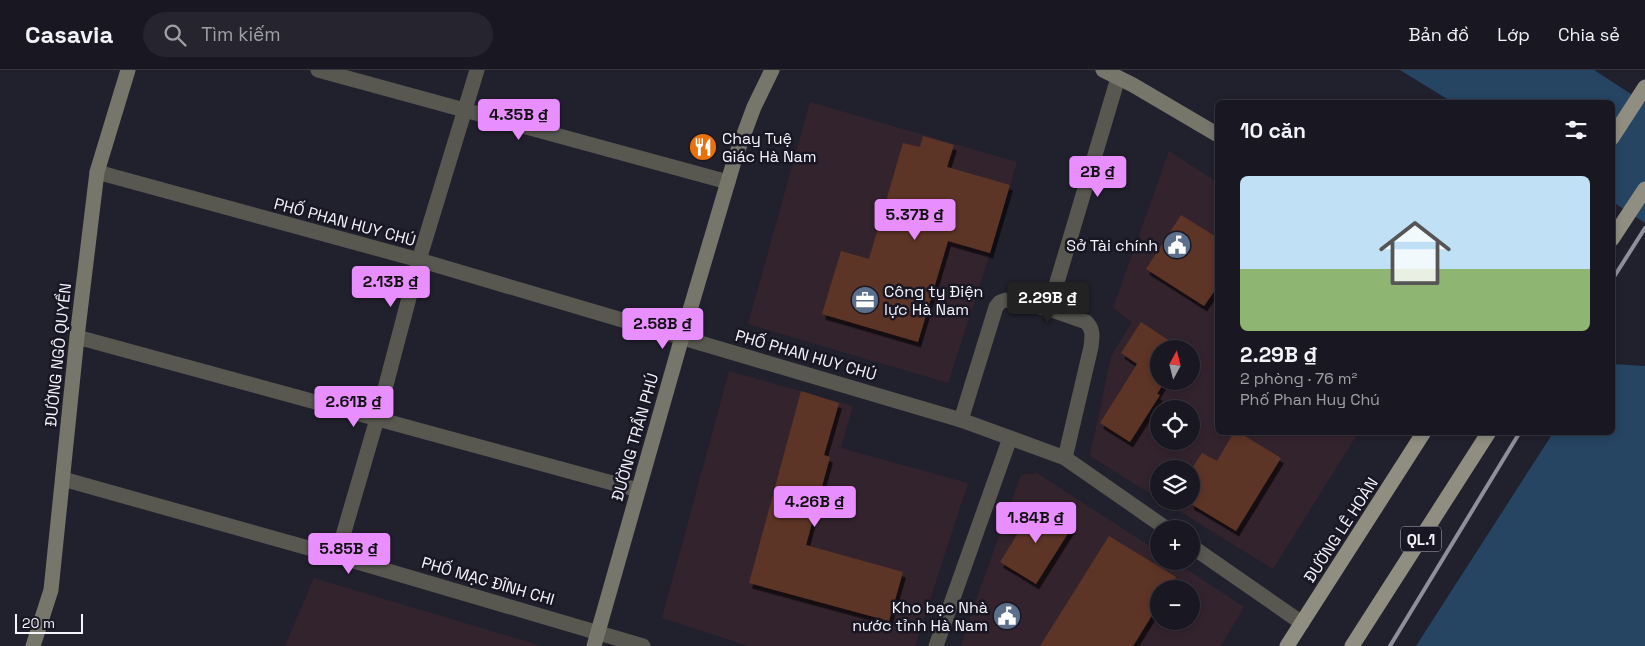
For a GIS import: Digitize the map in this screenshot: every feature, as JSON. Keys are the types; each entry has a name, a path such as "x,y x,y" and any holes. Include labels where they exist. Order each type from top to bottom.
{"main road":[{"path":"1615,133 1645,87"},
{"path":"1616,234 1645,189"},
{"name":"ĐƯỜNG LÊ HOÀN","path":"1287,646 1422,435"},
{"name":"QL.1","path":"1352,646 1487,435"}],"street":[{"name":"ĐƯỜNG NGÔ QUYỀN","path":"33,646 51,590 77,337 97,172 128,70"},
{"path":"318,70 728,182"},
{"path":"337,556 377,419 419,260 477,70"},
{"name":"ĐƯỜNG TRẦN PHÚ","path":"597,639 638,490 728,182 754,107 772,70"},
{"path":"1103,70 1133,85 1215,133"},
{"path":"1049,309 1118,78"},
{"name":"PHỐ PHAN HUY CHÚ","path":"97,172 419,260 960,420 1065,458 1154,520"},
{"path":"960,420 996,307 1000,302 1006,300 1049,309 1086,322 1090,326 1092,336 1065,458"},
{"path":"77,337 638,490"},
{"path":"936,646 1010,438"},
{"name":"PHỐ MẠC ĐĨNH CHI","path":"63,480 337,556 597,639 643,646"},
{"path":"1200,552 1302,623"}],"shaded area":[{"path":"810,102 1017,162 983,276 948,383 748,324"},
{"path":"1169,151 1215,181 1215,435 1357,435 1273,569 1200,524 1200,520 1194,520 1178,510 1200,510 1200,460 1150,460 1150,493 1090,456 1111,356 1132,322 1113,308"},
{"path":"729,371 853,406 841,448 968,483 915,646 748,646 662,618"},
{"path":"1037,473 1150,546 1150,570 1188,570 1244,607 1221,646 961,646 1021,475"},
{"path":"314,578 542,646 285,646"}],"water":[{"path":"1400,70 1594,70 1645,103 1645,223 1615,203 1615,100 1449,100"},
{"path":"1615,364 1645,366 1645,646 1416,646 1552,435 1615,435"}],"building":[{"path":"923,136 954,145 947,167 1010,185 990,253 948,241 918,342 822,314 841,251 869,259 903,143 920,147"},
{"path":"1181,215 1215,236 1215,290 1204,306 1146,269"},
{"path":"1141,322 1168,340 1150,340 1150,390 1159,390 1157,394 1160,395 1157,400 1150,400 1150,411 1130,442 1100,423 1137,364 1121,353"},
{"path":"801,391 839,403 824,455 830,457 806,545 903,572 889,621 749,583"},
{"path":"1232,435 1243,435 1281,458 1236,531 1200,509 1200,460 1197,460 1202,453 1217,461"},
{"path":"1036,504 1072,527 1036,584 1000,562"},
{"path":"1109,536 1150,561 1150,570 1165,570 1176,577 1174,580 1150,580 1150,619 1133,646 1040,646"}],"railway":[{"path":"1615,275 1645,228"},
{"path":"1390,646 1518,435"}],"place":[{"name":"Chay Tuệ Giác Hà Nam","path":"703,147"},
{"name":"Sở Tài chính","path":"1177,245"},
{"name":"Công ty Điện lực Hà Nam","path":"865,300"},
{"name":"Kho bạc Nhà nước tỉnh Hà Nam","path":"1007,616"}]}
